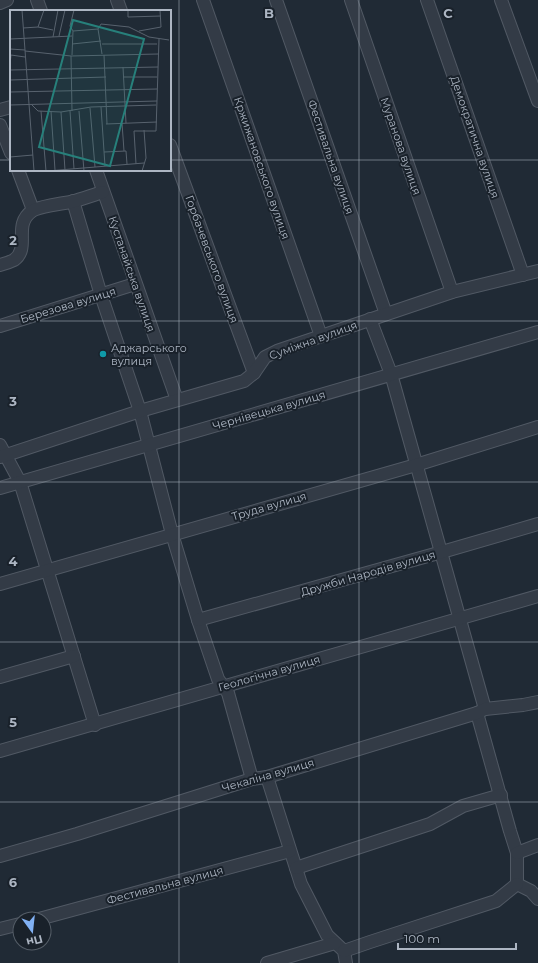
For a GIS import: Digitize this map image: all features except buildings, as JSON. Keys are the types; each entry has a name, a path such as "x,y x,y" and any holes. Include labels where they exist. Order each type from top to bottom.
{"street":[{"path":"0,3 7,0"},
{"path":"37,0 41,10"},
{"path":"117,0 121,10"},
{"name":"Кржижановського вулиця","path":"203,0 322,336"},
{"name":"Фестивальна вулиця","path":"276,0 386,314"},
{"name":"Муранова вулиця","path":"351,0 452,292"},
{"name":"Демократична вулиця","path":"427,0 523,275"},
{"path":"501,0 538,102"},
{"path":"0,110 10,107"},
{"path":"0,125 10,150"},
{"name":"Горбачевського вулиця","path":"171,148 254,373"},
{"path":"18,171 33,210"},
{"name":"Кустанайська вулиця","path":"96,171 177,400"},
{"path":"0,265 14,260 20,253 22,244 21,226 33,210 73,201 103,192"},
{"path":"73,201 101,295 140,411 172,534 198,620 218,679 228,693 252,779"},
{"name":"Суміжна вулиця","path":"2,452 244,381 254,373 265,357 276,351 452,292 538,271"},
{"name":"Березова вулиця","path":"0,326 135,284"},
{"path":"370,319 391,374 460,618 501,795 517,853 517,884"},
{"name":"Чернівецька вулиця","path":"0,488 538,332"},
{"name":"Труда вулиця","path":"0,584 416,464 538,427"},
{"path":"2,452 20,482 95,725"},
{"name":"Дружби Народів вулиця","path":"198,620 538,524"},
{"name":"Геологічна вулиця","path":"0,751 95,725 222,686 538,596"},
{"path":"0,677 74,656"},
{"name":"Чекаліна вулиця","path":"0,856 77,834 252,779 267,777 481,711 538,702"},
{"path":"267,777 301,884 323,929 345,957 370,942 496,901 517,884"},
{"path":"296,868 430,824 464,806 501,795"},
{"path":"517,853 538,845"},
{"name":"Фестивальна вулиця","path":"52,915 290,851"},
{"path":"517,884 531,891 538,898"},
{"path":"0,930 12,926"},
{"path":"267,963 335,943"}],"place":[{"name":"Аджарського вулиця","path":"103,354"}]}
